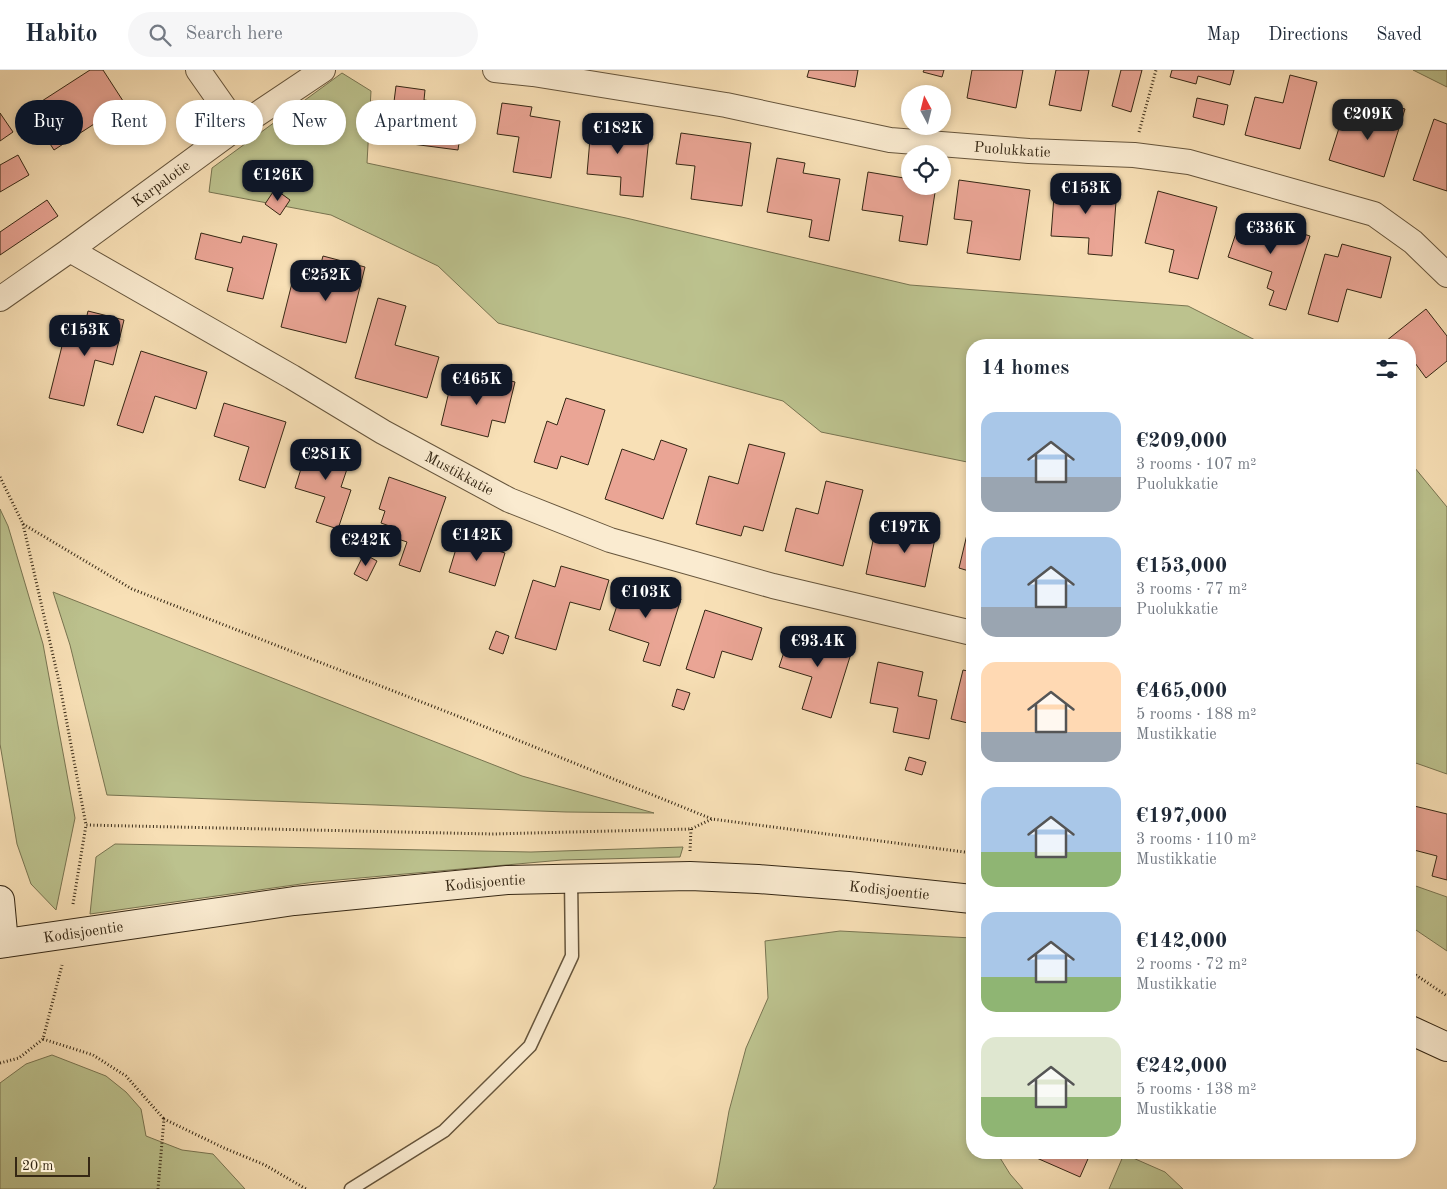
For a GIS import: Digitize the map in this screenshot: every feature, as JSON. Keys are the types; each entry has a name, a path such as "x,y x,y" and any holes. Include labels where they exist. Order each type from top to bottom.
{"street":[{"path":"198,70 219,100"},
{"name":"Karpalotie","path":"263,110 323,70"},
{"name":"Puolukkatie","path":"495,70 533,74 726,105 890,140 1029,151 1134,155 1189,162 1374,214 1413,242 1447,275"},
{"name":"Karpalotie","path":"0,299 213,145"},
{"name":"Mustikkatie","path":"70,250 384,432 509,500 610,540 773,586 966,632"},
{"name":"Kodisjoentie","path":"2,944 294,901 507,880 690,876 848,886 966,898"},
{"path":"0,900 2,944"},
{"path":"1416,1033 1447,1047"}],"lane":[{"path":"351,1189 444,1130 530,1046 572,956 571,878"}],"path":[{"path":"1134,155 1156,70"},
{"path":"0,477 23,524 60,686 86,825 72,904"},
{"path":"23,524 132,589 469,720 712,819 966,852"},
{"path":"86,825 492,834 691,829 712,819"},
{"path":"0,1063 18,1058 43,1040 62,965"},
{"path":"1416,975 1447,996"},
{"path":"43,1040 93,1055 126,1076 164,1119 224,1148 265,1165 306,1189"},
{"path":"158,1189 164,1119"}],"green space":[{"path":"1413,70 1447,70 1447,87"},
{"path":"342,73 371,91 370,100 356,100 356,145 368,145 367,163 626,218 910,285 1188,306 1253,339 966,339 966,462 821,432 783,401 498,323 438,266 331,215 209,192 212,168 243,145 263,145 263,131 273,123 273,145 346,145 346,100 305,100"},
{"path":"1416,469 1447,507 1447,774 1416,763"},
{"path":"0,509 8,526 43,644 75,818 56,910 31,884 17,844 0,744"},
{"path":"53,592 522,776 654,813 566,812 107,795 70,645"},
{"path":"115,844 531,852 683,847 680,857 562,860 315,882 90,914 96,857"},
{"path":"1416,886 1447,897 1447,951 1416,930"},
{"path":"840,931 966,938 966,1159 1001,1159 1023,1189 713,1189 716,1184 729,1111 746,1048 768,998 765,941"},
{"path":"52,1055 106,1076 126,1092 141,1109 146,1136 182,1150 213,1154 245,1189 0,1189 0,1083 26,1064"},
{"path":"1122,1159 1135,1159 1165,1172 1183,1189 1109,1189"}],"building":[{"path":"90,70 103,70 122,100 93,100 93,125 83,131 83,100 44,100"},
{"path":"809,70 858,70 855,87 807,77"},
{"path":"924,70 944,70 942,77 923,72"},
{"path":"972,70 1023,70 1016,108 967,98"},
{"path":"1056,70 1089,70 1081,111 1049,105"},
{"path":"1121,70 1142,70 1131,112 1112,106"},
{"path":"1172,70 1234,70 1230,85 1198,76 1196,84 1170,77"},
{"path":"1290,75 1317,82 1300,149 1245,135 1255,97 1283,103"},
{"path":"396,86 425,90 424,100 394,100"},
{"path":"1197,98 1228,105 1224,125 1193,117"},
{"path":"502,103 532,107 530,116 560,121 551,178 513,172 519,137 497,134"},
{"path":"1386,103 1405,109 1384,177 1329,160 1344,112 1380,123"},
{"path":"0,113 13,132 0,141"},
{"path":"592,115 623,118 622,135 649,137 643,197 620,195 621,177 587,174"},
{"path":"1434,119 1447,124 1447,191 1413,180"},
{"path":"681,133 751,143 742,206 691,199 695,166 676,164"},
{"path":"51,145 62,145 54,150"},
{"path":"420,145 459,145 458,150"},
{"path":"18,155 29,175 0,192 0,165"},
{"path":"777,158 805,163 803,173 840,179 829,241 809,237 812,220 767,212"},
{"path":"868,172 901,178 901,195 935,195 927,245 899,241 903,216 862,210"},
{"path":"959,180 1030,190 1020,260 967,253 972,221 954,219"},
{"path":"1055,183 1117,188 1112,256 1088,254 1089,238 1051,236"},
{"path":"275,189 290,200 280,215 265,204"},
{"path":"1158,191 1217,207 1198,279 1169,272 1174,250 1145,243"},
{"path":"47,200 58,216 0,255 0,232"},
{"path":"1242,215 1310,236 1286,310 1269,305 1274,291 1267,288 1272,272 1228,257"},
{"path":"201,233 241,243 243,236 277,244 263,299 227,291 233,268 195,259"},
{"path":"1342,244 1391,257 1381,298 1347,289 1338,322 1308,314 1325,254 1338,257"},
{"path":"323,256 365,267 346,343 281,327 292,283 314,289"},
{"path":"378,298 406,306 395,345 439,357 427,398 355,378"},
{"path":"1426,309 1447,336 1447,361 1426,378 1416,364 1416,339 1388,339"},
{"path":"88,311 124,320 113,365 95,360 84,406 49,398 65,334 82,337"},
{"path":"141,351 207,372 196,409 155,396 143,433 117,425"},
{"path":"499,378 515,382 505,423 492,420 488,437 441,425 452,379 496,390"},
{"path":"566,398 605,410 588,465 561,456 557,469 534,462 547,421 557,425"},
{"path":"224,403 286,422 265,488 239,480 249,447 214,436"},
{"path":"310,440 352,454 341,487 351,490 338,529 316,522 325,497 295,488"},
{"path":"661,440 687,449 663,519 605,499 622,449 654,460"},
{"path":"749,444 785,453 763,531 744,526 741,536 696,524 709,476 738,484"},
{"path":"389,477 446,497 420,572 399,565 407,542 392,537 395,528 381,523 385,511 379,509"},
{"path":"826,481 863,490 843,566 785,551 796,508 818,514"},
{"path":"905,517 938,524 925,587 866,574 874,536 900,541"},
{"path":"459,539 505,553 495,586 449,572"},
{"path":"966,539 966,570 959,568"},
{"path":"364,554 377,561 367,581 354,574"},
{"path":"561,566 609,580 600,610 570,602 556,650 515,638 533,580 555,587"},
{"path":"625,581 681,599 660,666 643,661 649,643 609,630"},
{"path":"705,610 762,628 752,660 722,651 714,678 686,669"},
{"path":"792,628 853,647 831,718 802,709 812,677 779,667"},
{"path":"496,631 509,636 503,654 489,649"},
{"path":"878,662 923,672 918,696 937,700 929,739 893,732 898,708 870,703"},
{"path":"963,670 966,671 966,723 951,719"},
{"path":"677,689 690,693 684,710 672,706"},
{"path":"909,757 926,762 922,775 905,770"},
{"path":"1416,806 1447,814 1447,880 1432,876 1437,856 1416,851"},
{"path":"1039,1159 1088,1159 1080,1177"}]}
